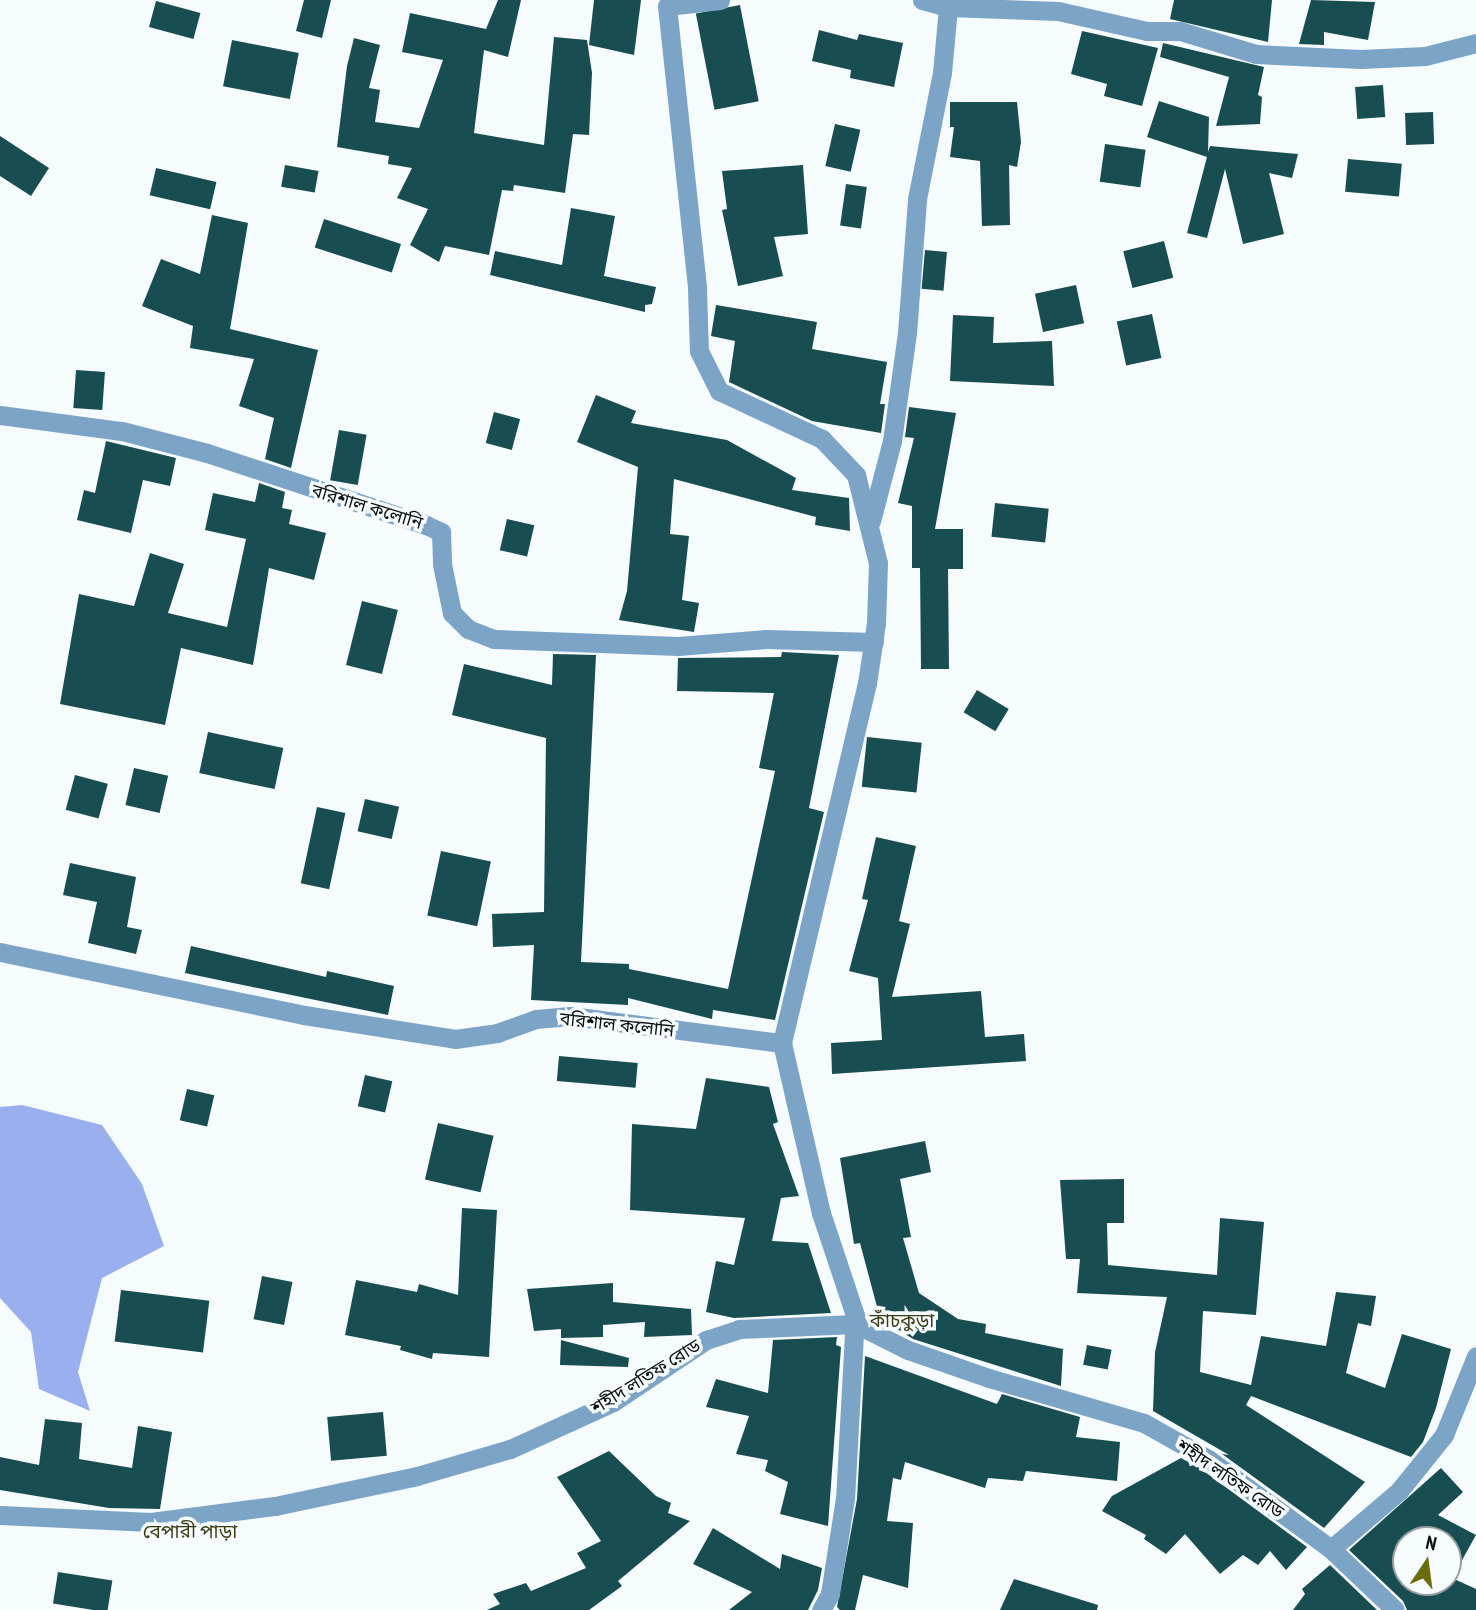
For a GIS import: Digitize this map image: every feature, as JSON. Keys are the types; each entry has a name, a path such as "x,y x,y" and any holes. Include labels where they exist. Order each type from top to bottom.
{"street":[{"path":"720,0 667,3 697,289 699,351 719,391 822,439 856,475 870,522 878,564 874,642 782,1043 821,1213 856,1324 845,1498 830,1594 821,1610"},
{"path":"922,0 948,7 1058,11 1147,31 1180,31 1256,54 1361,59 1425,56 1476,43"},
{"path":"870,522 891,441 907,333 917,199 942,73 948,7"},
{"name":"বরিশাল কলোনি","path":"0,415 122,431 206,453 426,525 441,532 442,564 452,612 468,629 494,639 678,646 766,639 874,642"},
{"name":"বরিশাল কলোনি","path":"0,952 304,1015 455,1038 497,1033 536,1019 570,1016 782,1043"},
{"name":"শহীদ লতিফ রোড","path":"0,1515 151,1522 275,1506 417,1476 510,1449 613,1402 706,1340 738,1329 856,1324 908,1350 966,1370 1144,1423 1208,1459 1331,1549 1395,1610"},
{"path":"1331,1549 1399,1491 1444,1435 1476,1356"}],"water":[{"path":"22,1105 102,1125 142,1184 164,1246 102,1278 78,1372 90,1411 39,1389 31,1332 0,1298 0,1107"}],"building":[{"path":"304,0 331,0 322,38 296,31"},
{"path":"498,0 521,0 508,57 484,50 474,133 544,145 554,37 587,40 592,73 589,135 573,134 565,193 514,185 513,191 502,190 489,255 445,246 439,262 410,245 428,209 397,198 412,168 388,164 389,156 337,147 347,66 354,38 380,45 369,88 380,90 375,122 419,128 443,60 402,52 410,13 486,29"},
{"path":"594,0 641,0 634,55 589,45"},
{"path":"1174,0 1272,0 1268,42 1170,19"},
{"path":"1311,0 1375,2 1368,40 1324,32 1324,45 1299,44"},
{"path":"156,1 200,13 193,39 149,27"},
{"path":"740,5 759,101 715,110 696,14"},
{"path":"819,30 857,40 859,34 903,43 894,87 850,78 851,70 812,61"},
{"path":"1082,31 1158,48 1142,106 1104,96 1107,84 1071,74"},
{"path":"232,40 299,53 290,99 223,86"},
{"path":"1163,43 1264,67 1258,95 1262,97 1260,124 1216,126 1229,77 1160,57"},
{"path":"1383,85 1385,117 1357,119 1355,87"},
{"path":"1159,101 1209,117 1208,152 1210,146 1298,154 1292,178 1269,173 1284,234 1243,244 1225,169 1207,238 1187,233 1207,157 1147,137"},
{"path":"950,102 1017,102 1021,142 1017,167 1009,165 1010,225 982,226 980,161 950,157 954,127 950,127"},
{"path":"1433,112 1434,144 1406,145 1405,113"},
{"path":"835,124 860,130 851,172 825,166"},
{"path":"0,136 49,168 31,196 0,176"},
{"path":"1105,144 1146,150 1140,187 1100,182"},
{"path":"1348,159 1402,164 1399,197 1345,192"},
{"path":"285,165 318,171 315,193 281,187"},
{"path":"803,165 808,234 774,237 783,276 738,286 722,210 727,209 722,171"},
{"path":"156,168 216,182 210,209 150,195"},
{"path":"846,184 867,187 861,229 840,226"},
{"path":"571,208 615,216 604,276 656,287 652,304 645,305 645,312 490,275 495,251 562,265"},
{"path":"212,215 248,223 230,329 318,350 291,468 265,459 274,418 239,406 254,359 190,348 193,326 142,306 161,259 200,274"},
{"path":"324,219 401,244 392,273 315,248"},
{"path":"1164,241 1173,278 1132,288 1123,251"},
{"path":"925,250 947,252 944,291 922,289"},
{"path":"1076,285 1084,323 1043,332 1035,294"},
{"path":"716,305 817,322 812,349 887,362 880,404 885,404 881,433 812,421 729,382 735,341 711,336"},
{"path":"1152,314 1161,358 1126,366 1117,321"},
{"path":"953,315 994,317 993,343 1052,341 1054,386 950,381"},
{"path":"76,370 105,372 102,410 73,408"},
{"path":"596,395 636,411 631,423 727,440 796,478 792,490 849,498 850,531 815,525 816,517 674,479 670,534 689,536 682,600 699,603 694,632 619,620 627,591 638,467 577,442"},
{"path":"909,407 956,413 935,529 963,529 963,569 948,569 949,669 921,669 920,568 912,568 912,506 898,503 914,438 905,437"},
{"path":"494,412 520,419 512,450 486,443"},
{"path":"339,430 367,435 358,485 330,480"},
{"path":"106,441 176,458 170,486 143,480 131,533 77,520 84,490 95,493"},
{"path":"259,483 285,492 282,508 292,510 289,524 326,533 314,580 269,568 253,665 181,648 165,725 60,704 79,594 134,606 150,553 184,564 168,613 227,627 246,539 205,530 213,493 255,502"},
{"path":"995,503 1049,509 1045,542 991,537"},
{"path":"507,519 534,525 527,556 500,550"},
{"path":"362,601 398,610 382,674 346,665"},
{"path":"782,652 839,655 809,808 824,812 775,1020 713,1010 712,1019 628,998 628,1005 531,1000 534,945 493,947 492,914 544,912 546,738 452,715 464,664 552,685 553,654 596,655 581,962 629,964 629,969 728,989 775,771 759,768 774,693 677,691 678,658 781,657"},
{"path":"977,690 1009,709 995,731 964,712"},
{"path":"208,732 283,748 275,789 199,773"},
{"path":"867,737 922,743 916,792 862,787"},
{"path":"134,768 168,776 160,813 125,805"},
{"path":"75,775 108,784 99,819 66,810"},
{"path":"365,799 399,807 392,839 358,831"},
{"path":"317,807 345,813 329,889 301,883"},
{"path":"876,837 916,846 899,921 910,924 892,997 981,991 985,1037 1024,1034 1026,1061 832,1074 831,1043 882,1040 878,978 849,971 868,900 862,899"},
{"path":"441,851 491,862 477,926 427,916"},
{"path":"70,863 136,877 127,927 142,930 136,954 88,943 97,902 63,895"},
{"path":"191,946 326,977 327,971 394,986 388,1015 185,973"},
{"path":"559,1056 638,1063 636,1088 557,1081"},
{"path":"365,1075 392,1081 385,1112 358,1106"},
{"path":"706,1078 769,1087 778,1122 773,1124 799,1196 781,1198 772,1241 808,1243 831,1313 734,1318 706,1312 716,1261 734,1265 745,1218 630,1210 632,1124 696,1129"},
{"path":"187,1089 214,1095 207,1126 180,1120"},
{"path":"438,1123 494,1136 480,1192 425,1180"},
{"path":"925,1141 931,1172 900,1179 911,1237 903,1238 919,1293 958,1319 986,1324 985,1333 1063,1349 1061,1386 913,1339 880,1318 860,1243 854,1244 840,1158"},
{"path":"1124,1179 1124,1223 1107,1223 1108,1265 1217,1275 1220,1218 1264,1222 1256,1315 1203,1311 1200,1372 1251,1385 1261,1336 1326,1346 1336,1292 1376,1296 1371,1326 1358,1323 1346,1373 1385,1388 1402,1334 1451,1349 1436,1408 1423,1442 1411,1457 1251,1396 1246,1405 1365,1482 1324,1528 1222,1454 1229,1455 1153,1411 1155,1352 1167,1297 1077,1293 1080,1259 1066,1259 1060,1180"},
{"path":"462,1208 497,1210 489,1357 433,1353 432,1359 400,1350 401,1346 345,1335 356,1280 417,1292 419,1284 458,1295"},
{"path":"262,1276 292,1282 284,1325 254,1319"},
{"path":"613,1283 613,1302 691,1309 692,1335 644,1337 645,1322 603,1325 603,1337 561,1338 561,1329 534,1331 527,1289"},
{"path":"121,1290 209,1301 203,1352 115,1342"},
{"path":"837,1337 836,1345 841,1347 828,1526 780,1514 788,1482 765,1471 768,1460 736,1454 749,1416 706,1407 716,1379 768,1393 773,1340"},
{"path":"561,1340 629,1358 628,1367 560,1365"},
{"path":"1087,1345 1112,1350 1108,1369 1083,1365"},
{"path":"865,1356 997,1404 1002,1394 1080,1417 1076,1437 1120,1442 1117,1481 1026,1471 1023,1481 988,1478 985,1488 905,1462 901,1480 893,1478 887,1521 913,1523 908,1588 863,1575 855,1610 840,1610 837,1607 857,1499"},
{"path":"383,1412 387,1456 331,1461 327,1417"},
{"path":"45,1419 82,1423 79,1459 132,1468 138,1426 172,1432 160,1509 109,1508 0,1490 0,1457 39,1465"},
{"path":"609,1451 656,1496 671,1503 668,1513 690,1521 618,1581 622,1586 589,1610 487,1610 500,1604 493,1594 526,1583 531,1591 586,1568 577,1553 601,1541 557,1477"},
{"path":"1181,1458 1201,1469 1307,1547 1286,1570 1270,1551 1258,1565 1243,1555 1220,1574 1185,1534 1166,1554 1144,1539 1146,1535 1102,1511 1112,1496"},
{"path":"1441,1468 1463,1492 1438,1515 1459,1526 1392,1526 1392,1591 1349,1550"},
{"path":"713,1528 780,1569 782,1554 822,1568 818,1590 808,1610 729,1610 752,1592 693,1564"},
{"path":"1462,1528 1476,1535 1462,1560"},
{"path":"1330,1565 1377,1610 1293,1610 1305,1594 1302,1589"},
{"path":"58,1572 112,1581 108,1610 53,1604"},
{"path":"1014,1579 1098,1605 1097,1610 1000,1610"},
{"path":"1462,1583 1476,1589 1476,1610 1407,1610 1398,1596 1462,1596"}],"district":[{"name":"কাঁচকুড়া","path":"902,1321"},
{"name":"বেপারী পাড়া","path":"190,1532"}]}
